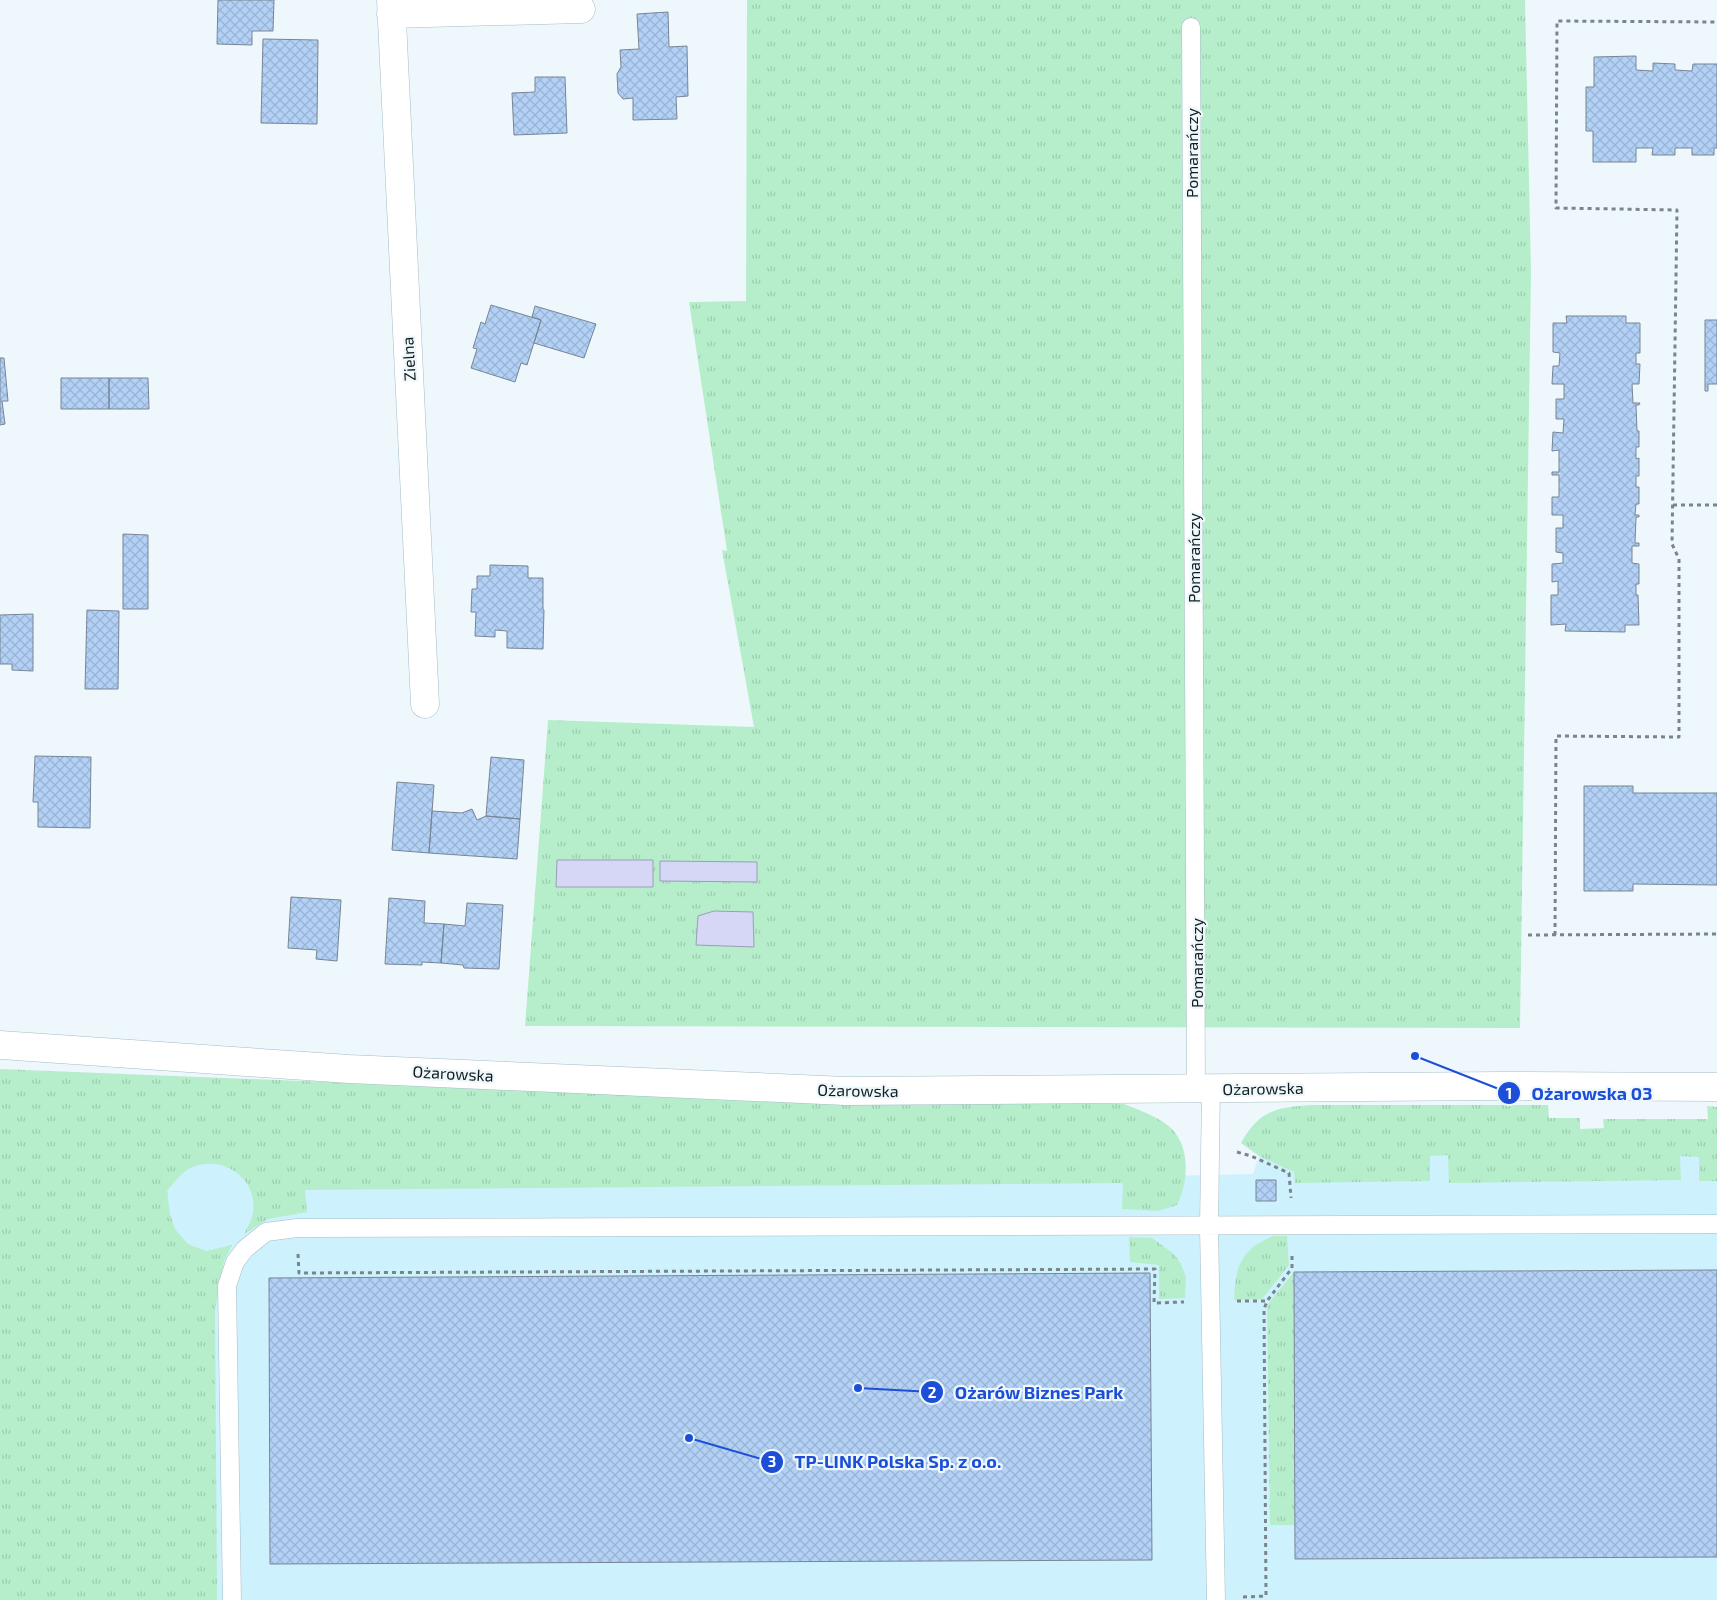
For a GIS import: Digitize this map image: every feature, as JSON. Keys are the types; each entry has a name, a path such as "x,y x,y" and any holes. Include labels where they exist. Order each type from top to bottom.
{"main road":[{"name":"Zielna","path":"425,704 391,7 580,8"},
{"name":"Ożarowska","path":"0,1045 349,1068 846,1091 1492,1086 1717,1087"}],"lane":[{"name":"Pomarańczy","path":"1190,27 1203,1088 1210,1144 1209,1227 1216,1598"},
{"path":"232,1600 227,1286 235,1262 245,1249 266,1232 297,1228 1209,1227 1717,1224"}],"path":[{"path":"1555,935 1556,736 1679,737 1679,559 1672,544 1677,210 1556,208 1557,21 1717,22"},
{"path":"1673,505 1717,505"},
{"path":"1528,935 1717,934"},
{"path":"1210,1144 1251,1156 1289,1173 1292,1226 1292,1268 1267,1301 1264,1309 1266,1596 1216,1598"},
{"path":"297,1228 299,1273 1154,1269 1154,1303 1267,1301"}],"shaded area":[{"path":"557,860 653,860 653,887 556,887"},
{"path":"660,861 757,862 757,882 660,881"},
{"path":"714,911 753,912 754,947 696,945 698,916"},
{"path":"0,1102 1167,1176 1253,1174 1259,1156 1717,1145 1717,1600 0,1600"}],"green space":[{"path":"747,0 1525,0 1531,271 1520,1028 525,1026 548,720 754,727 722,550 727,551 689,302 746,301"},
{"path":"0,1069 478,1088 1124,1104 1155,1117 1172,1129 1182,1146 1186,1166 1184,1187 1177,1205 1158,1211 1122,1209 1123,1183 305,1190 307,1212 268,1219 244,1234 253,1213 251,1191 246,1182 231,1169 221,1165 199,1165 181,1175 167,1191 170,1214 175,1229 188,1244 206,1251 232,1245 224,1261 215,1310 217,1600 0,1600"},
{"path":"1311,1105 1548,1105 1549,1118 1580,1118 1580,1129 1604,1128 1603,1119 1708,1119 1707,1106 1717,1107 1717,1181 1699,1181 1699,1157 1680,1156 1681,1180 1449,1183 1448,1155 1430,1156 1430,1181 1295,1183 1294,1172 1259,1156 1241,1143 1247,1132 1262,1117 1278,1109"},
{"path":"1273,1236 1287,1236 1289,1265 1262,1299 1234,1300 1236,1278 1242,1260 1254,1247"},
{"path":"1129,1237 1152,1238 1174,1254 1181,1264 1186,1277 1185,1298 1159,1299 1159,1265 1130,1262"},
{"path":"1294,1272 1295,1525 1270,1525 1267,1305"}],"building":[{"path":"218,0 274,0 273,31 252,31 252,45 217,44"},
{"path":"668,12 669,47 687,46 688,96 676,97 677,119 633,120 633,98 623,99 618,93 617,74 621,67 620,50 639,49 637,14"},
{"path":"263,39 318,40 317,124 261,123"},
{"path":"1636,56 1636,70 1653,71 1653,63 1675,64 1675,70 1692,71 1693,64 1717,64 1717,148 1714,148 1714,155 1692,155 1692,148 1675,148 1675,155 1652,155 1653,148 1636,148 1636,162 1593,162 1593,131 1586,131 1586,87 1594,87 1594,57"},
{"path":"535,77 565,77 567,133 514,135 512,93 535,92"},
{"path":"491,305 541,320 527,365 521,363 515,382 471,368 477,349 473,348 481,322 485,324"},
{"path":"535,306 596,324 584,358 534,343 541,320 532,317"},
{"path":"1566,316 1626,316 1626,323 1640,323 1640,353 1636,353 1636,364 1640,364 1639,384 1632,384 1633,403 1640,403 1636,405 1639,447 1636,447 1636,459 1639,458 1639,476 1636,476 1636,487 1639,487 1639,504 1636,504 1635,515 1639,515 1639,517 1636,517 1635,543 1639,543 1639,546 1632,546 1632,563 1639,564 1639,584 1636,584 1636,595 1638,595 1639,625 1625,625 1625,632 1565,631 1566,624 1551,625 1551,595 1558,595 1558,581 1552,582 1552,564 1563,563 1563,553 1556,552 1556,528 1563,528 1563,515 1552,515 1552,497 1559,497 1559,475 1552,475 1552,472 1559,472 1559,450 1552,451 1553,432 1563,433 1564,419 1556,419 1556,399 1564,399 1564,384 1552,384 1553,366 1559,366 1560,353 1553,352 1553,323 1567,323"},
{"path":"1705,320 1717,320 1717,384 1708,384 1708,391 1705,391"},
{"path":"0,358 4,358 8,401 2,401 5,424 0,425"},
{"path":"61,378 109,378 109,409 61,409"},
{"path":"109,378 148,378 149,409 109,409"},
{"path":"123,534 148,535 148,609 123,609"},
{"path":"490,565 528,566 528,578 543,578 543,649 507,648 507,631 495,630 495,637 475,636 476,612 471,612 472,589 477,589 477,576 490,576"},
{"path":"87,610 119,611 118,689 85,689"},
{"path":"33,614 33,671 12,670 12,664 0,664 0,615"},
{"path":"35,756 91,757 90,828 38,827 38,802 33,802"},
{"path":"491,757 524,760 520,819 486,816"},
{"path":"397,782 434,785 429,853 392,850"},
{"path":"1584,786 1633,786 1633,793 1717,793 1717,885 1633,884 1633,891 1584,891"},
{"path":"472,809 477,820 486,816 520,819 517,859 429,853 432,811 462,813"},
{"path":"291,897 341,900 337,961 316,959 317,950 288,948"},
{"path":"389,898 425,901 424,923 444,924 441,963 422,962 422,965 385,964"},
{"path":"467,903 503,905 499,969 464,968 463,965 441,963 444,924 465,926"},
{"path":"1256,1180 1276,1180 1276,1201 1256,1201"},
{"path":"1717,1270 1717,1557 1295,1559 1294,1272"},
{"path":"1150,1273 1152,1560 270,1564 269,1278"}],"place":[{"name":"Ożarowska 03","path":"1415,1056"},
{"name":"Ożarów Biznes Park","path":"858,1388"},
{"name":"TP-LINK Polska Sp. z o.o.","path":"689,1438"}]}
